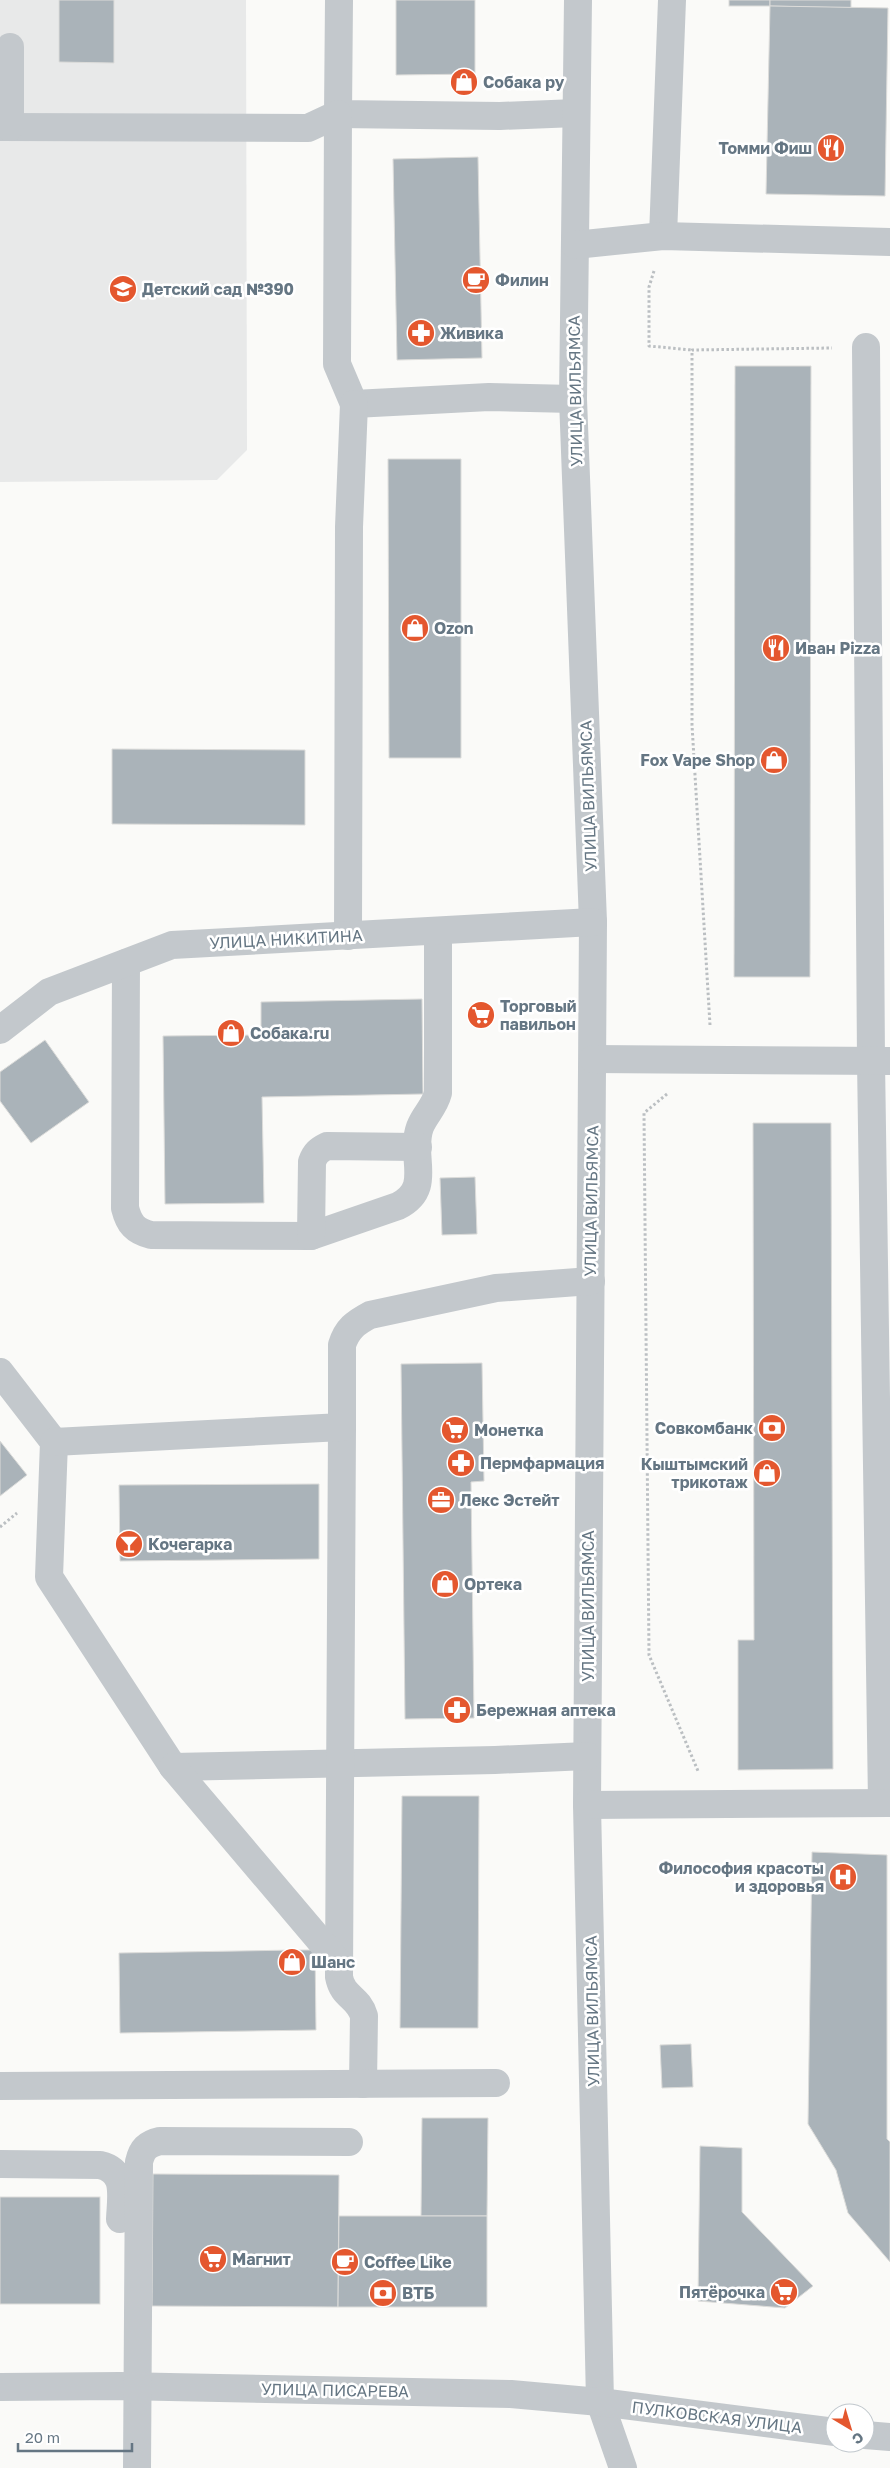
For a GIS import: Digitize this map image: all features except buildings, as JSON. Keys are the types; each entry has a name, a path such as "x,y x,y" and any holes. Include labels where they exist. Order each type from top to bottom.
{"street":[{"path":"339,0 337,364 354,404 349,536 348,936"},
{"name":"УЛИЦА ВИЛЬЯМСА","path":"578,0 573,399 593,922 587,1805 600,2402"},
{"path":"663,236 672,0"},
{"path":"10,47 5,127 308,128 338,114 500,116 576,112"},
{"path":"575,245 663,236 890,242"},
{"path":"587,1805 886,1803 880,829 866,347"},
{"path":"354,404 489,397 573,399"},
{"name":"УЛИЦА НИКИТИНА","path":"0,1030 49,992 172,946 593,922"},
{"path":"126,963 125,1208 128,1220 138,1232 151,1235 312,1236 409,1200 417,1191 418,1147 421,1126 435,1105 438,1093 438,930"},
{"path":"593,1060 881,1061"},
{"path":"312,1236 312,1162 314,1154 327,1146 418,1147"},
{"path":"363,2084 364,2016 361,2007 341,1989 339,1963 342,1345 346,1332 355,1323 370,1315 496,1288 591,1281"},
{"path":"0,1372 54,1442 49,1578 173,1767 339,1963"},
{"path":"54,1442 342,1427"},
{"path":"173,1767 495,1760 587,1756"},
{"path":"0,2086 496,2083"},
{"path":"129,2386 141,2151 149,2144 160,2141 349,2142"},
{"path":"0,2164 100,2165 110,2167 118,2175 121,2185 129,2386 137,2468"},
{"name":"УЛИЦА ПИСАРЕВА","path":"0,2388 129,2386 511,2394 600,2402"},
{"path":"600,2402 623,2468"},
{"name":"ПУЛКОВСКАЯ УЛИЦА","path":"600,2402 825,2431"},
{"path":"875,2436 890,2437"}],"path":[{"path":"663,236 649,287 649,346 692,350 866,347"},
{"path":"692,350 692,725 712,1060 644,1113 649,1655 712,1804"}],"shaded area":[{"name":"Детский сад №390","path":"0,0 246,0 247,450 217,480 0,482"}],"place":[{"name":"Собака ру","path":"464,82"},
{"name":"Томми Фиш","path":"831,148"},
{"name":"Филин","path":"476,280"},
{"name":"Детский сад №390","path":"123,289"},
{"name":"Живика","path":"421,333"},
{"name":"Ozon","path":"415,628"},
{"name":"Иван Pizza","path":"776,648"},
{"name":"Fox Vape Shop","path":"774,760"},
{"name":"Торговый павильон","path":"481,1015"},
{"name":"Собака.ru","path":"231,1033"},
{"name":"Совкомбанк","path":"772,1428"},
{"name":"Монетка","path":"455,1430"},
{"name":"Пермфармация","path":"461,1463"},
{"name":"Кыштымский трикотаж","path":"767,1473"},
{"name":"Лекс Эстейт","path":"441,1500"},
{"name":"Кочегарка","path":"129,1544"},
{"name":"Ортека","path":"445,1584"},
{"name":"Бережная аптека","path":"457,1710"},
{"name":"Философия красоты и здоровья","path":"843,1877"},
{"name":"Шанс","path":"292,1962"},
{"name":"Магнит","path":"213,2259"},
{"name":"Coffee Like","path":"345,2262"},
{"name":"Пятёрочка","path":"784,2292"},
{"name":"ВТБ","path":"383,2293"}]}
